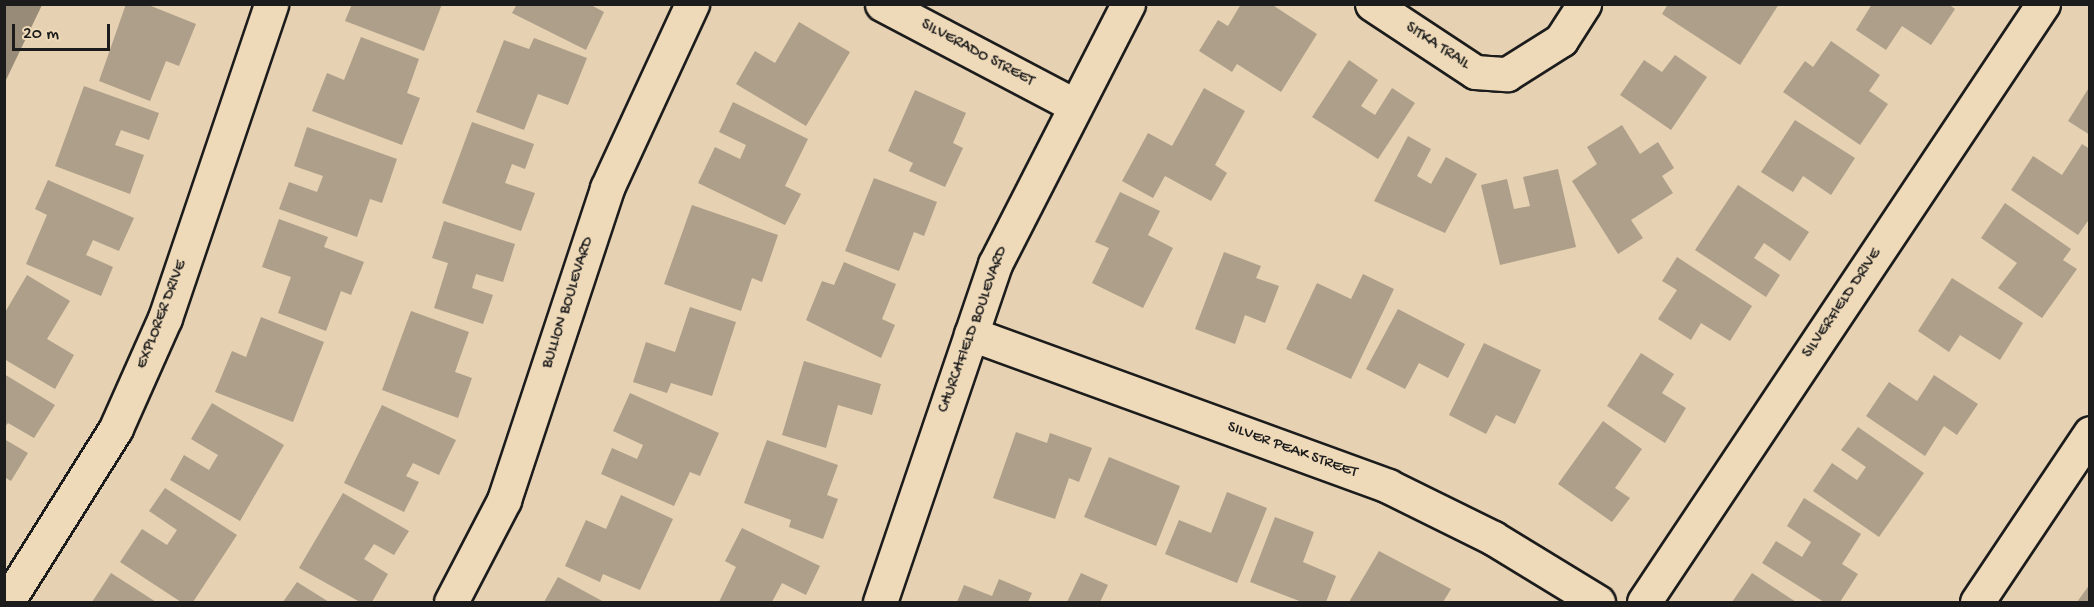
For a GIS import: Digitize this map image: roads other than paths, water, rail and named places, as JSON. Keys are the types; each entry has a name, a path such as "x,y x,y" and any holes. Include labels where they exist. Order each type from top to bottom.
{"street":[{"name":"EXPLORER DRIVE","path":"7,603 116,428 165,318 271,4"},
{"name":"BULLION BOULEVARD","path":"451,603 504,500 607,188 692,4"},
{"name":"SILVERADO STREET","path":"882,4 1072,104"},
{"name":"CHURCHFIELD BOULEVARD","path":"880,603 995,264 1072,104 1128,4"},
{"name":"SITKA TRAIL","path":"1372,4 1475,72 1507,74 1561,40 1584,4"},
{"name":"SILVERFIELD DRIVE","path":"1644,603 2043,4"},
{"name":"SILVER PEAK STREET","path":"971,334 1388,486 1493,538 1598,603"},
{"path":"1977,603 2087,441"}]}
